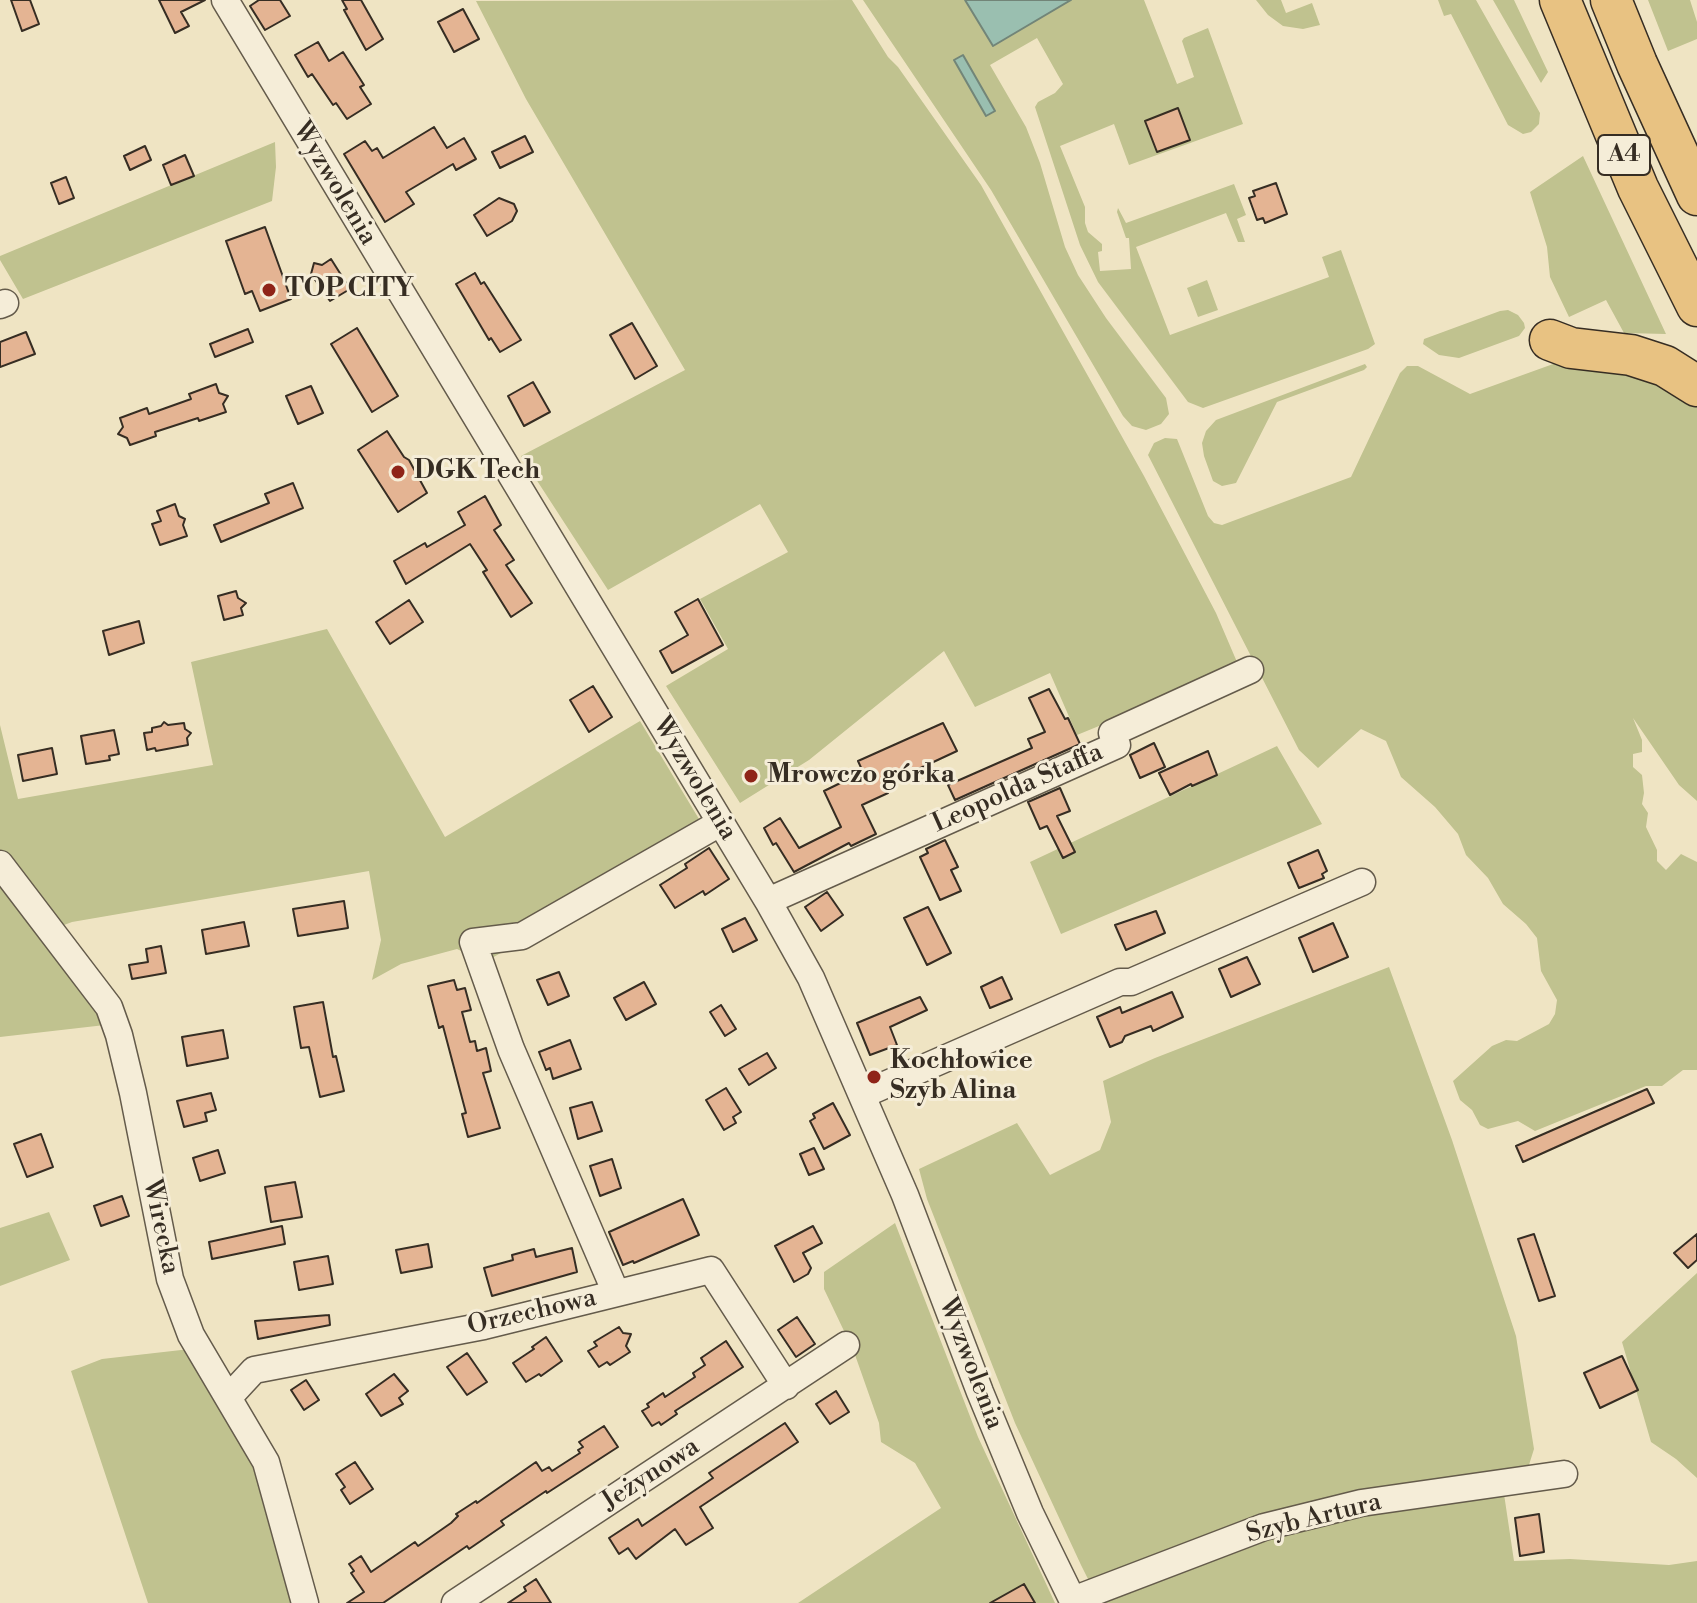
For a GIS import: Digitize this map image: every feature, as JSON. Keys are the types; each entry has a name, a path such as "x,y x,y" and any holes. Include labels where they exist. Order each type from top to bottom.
{"highway":[{"name":"A4","path":"1560,0 1638,188 1697,306"},
{"name":"A4","path":"1611,0 1697,195"},
{"path":"1550,340 1571,348 1631,355 1665,366 1697,386"}],"street":[{"name":"Wyzwolenia","path":"225,0 768,901 811,978 905,1195 1030,1513 1074,1601"},
{"name":"Leopolda Staffa","path":"768,901 1117,745 1112,733 1250,670"},
{"path":"616,1293 511,1049 473,942 522,936 720,823"},
{"name":"Wirecka","path":"0,864 109,1007 133,1093 170,1279 191,1335 266,1462 305,1603"},
{"path":"862,1095 1120,982 1131,982 1362,882"},
{"name":"Orzechowa","path":"229,1397 254,1370 484,1326 711,1270 786,1386"},
{"name":"Jeżynowa","path":"455,1603 846,1345"},
{"name":"Szyb Artura","path":"1074,1601 1264,1527 1361,1503 1564,1474"}],"green space":[{"path":"852,0 888,57 981,185 1144,476 1216,613 1237,662 1209,681 1077,735 1050,673 975,707 944,651 809,760 740,803 666,686 728,649 700,599 788,552 760,504 608,590 521,456 685,370 526,99 476,1"},
{"path":"863,0 965,0 993,46 1071,0 1144,0 1177,84 1194,77 1182,41 1208,28 1243,124 1129,165 1114,124 1060,146 1085,207 1088,232 1102,244 1102,251 1098,252 1100,271 1131,269 1129,238 1126,238 1118,208 1126,223 1234,184 1246,215 1237,219 1245,242 1238,242 1226,213 1136,247 1170,335 1329,277 1322,257 1341,250 1375,344 1203,408 1188,402 1098,282 1080,245 1035,107 1063,84 1037,38 990,65 1026,127 1065,247 1078,275 1166,398 1169,414 1161,424 1146,430 1132,426 1123,416 991,190","holes":["963,55 994,110 986,115 955,60"]},
{"path":"1256,0 1281,0 1286,13 1312,3 1320,25 1303,29 1283,26 1268,15"},
{"path":"1438,0 1476,0 1540,113 1539,124 1531,132 1523,134 1508,125 1451,14 1444,16"},
{"path":"1493,0 1514,0 1548,72 1541,83"},
{"path":"1648,0 1690,0 1697,22 1697,39 1668,51"},
{"path":"275,142 272,201 23,299 0,260 0,256"},
{"path":"1583,156 1666,334 1624,333 1606,300 1569,317 1550,277 1547,247 1530,192"},
{"path":"1207,280 1218,310 1198,317 1187,288"},
{"path":"1508,310 1518,315 1524,323 1525,328 1519,336 1459,358 1439,355 1423,344 1424,339"},
{"path":"1567,359 1620,364 1697,399 1697,801 1679,785 1633,718 1642,740 1642,752 1633,754 1633,767 1642,775 1642,804 1648,813 1646,827 1657,850 1657,861 1666,870 1681,854 1697,862 1697,1070 1683,1070 1662,1086 1646,1086 1535,1131 1518,1121 1488,1129 1480,1125 1472,1110 1460,1100 1453,1081 1492,1046 1506,1040 1517,1041 1549,1024 1555,1014 1557,1000 1541,971 1537,938 1503,904 1488,878 1466,855 1458,834 1435,807 1401,777 1386,741 1361,729 1318,768 1299,750 1148,455 1154,443 1165,438 1177,439 1208,516 1214,523 1222,525 1351,477 1400,373 1407,366 1418,366 1470,394"},
{"path":"1365,364 1367,367 1364,370 1277,402 1236,483 1222,486 1213,481 1202,443 1206,431 1216,420"},
{"path":"327,629 445,837 640,721 708,834 485,962 457,949 401,964 372,980 381,940 369,871 72,922 56,928 0,852 0,725 18,799 213,765 191,662"},
{"path":"1277,746 1322,824 1061,934 1030,862"},
{"path":"0,877 89,996 105,1025 0,1037"},
{"path":"1389,967 1452,1140 1516,1336 1534,1449 1528,1468 1504,1494 1514,1561 1570,1559 1669,1565 1697,1561 1697,1603 1100,1603 1081,1565 1015,1423 927,1199 919,1169 1017,1123 1050,1175 1100,1150 1111,1122 1103,1081"},
{"path":"49,1212 70,1260 0,1286 0,1228"},
{"path":"895,1223 978,1437 1055,1603 798,1603 941,1508 915,1463 881,1442 879,1423 854,1352 824,1289 824,1272"},
{"path":"1697,1273 1697,1478 1651,1442 1622,1342"},
{"path":"190,1349 252,1450 297,1603 148,1603 71,1371 102,1359"}],"shaded area":[{"path":"965,0 1071,0 993,46"},
{"path":"963,55 995,111 986,116 954,60"}],"building":[{"path":"11,0 30,0 39,24 22,31"},
{"path":"159,0 205,0 181,12 189,26 175,33"},
{"path":"259,0 280,0 290,16 265,30 250,6"},
{"path":"342,0 361,0 383,39 366,50 344,10 347,9"},
{"path":"463,9 479,39 454,52 438,22"},
{"path":"318,42 329,61 343,52 364,85 360,87 371,104 347,119 336,103 333,105 312,74 308,77 295,55"},
{"path":"1178,108 1190,140 1157,152 1145,121"},
{"path":"434,127 447,148 464,138 476,159 456,170 453,164 406,192 414,204 385,222 344,154 365,141 372,151 377,148 383,158"},
{"path":"525,136 533,152 500,168 492,152"},
{"path":"145,146 151,160 130,170 124,156"},
{"path":"185,155 194,176 171,185 163,165"},
{"path":"66,177 74,198 59,204 51,183"},
{"path":"1276,183 1287,214 1265,223 1263,218 1257,220 1249,198 1255,196 1253,191"},
{"path":"499,198 514,204 517,211 512,221 487,236 474,215"},
{"path":"265,227 291,299 260,311 252,291 245,294 226,241"},
{"path":"331,259 350,289 330,301 311,274 314,263 322,265"},
{"path":"475,273 521,340 500,352 491,338 489,340 456,284"},
{"path":"632,323 657,366 635,379 610,335"},
{"path":"357,328 398,396 372,412 331,344"},
{"path":"248,329 253,342 215,357 210,344"},
{"path":"26,332 35,354 0,367 0,342"},
{"path":"533,382 550,412 524,426 508,396"},
{"path":"216,384 219,393 228,396 223,404 226,412 155,432 156,436 130,445 127,438 118,434 123,427 120,418 147,408 149,414 191,399 189,394"},
{"path":"311,386 323,413 298,424 286,396"},
{"path":"387,431 409,460 427,493 398,512 358,450"},
{"path":"293,483 303,508 221,542 214,525 269,503 265,494"},
{"path":"485,496 501,525 494,530 514,560 506,565 532,603 511,617 470,544 406,584 394,561 425,543 427,547 465,525 458,512"},
{"path":"175,504 179,516 185,519 183,525 187,536 160,545 152,524 161,521 157,511"},
{"path":"236,591 238,598 246,603 241,608 243,615 224,620 218,596"},
{"path":"698,599 723,645 672,673 660,651 688,635 675,612"},
{"path":"409,600 423,622 390,644 376,622"},
{"path":"139,621 144,643 109,655 103,631"},
{"path":"593,686 612,717 589,732 570,700"},
{"path":"1049,689 1080,744 955,800 948,785 1032,748 1028,739 1045,732 1029,698"},
{"path":"164,722 168,725 184,723 185,729 191,733 187,738 188,745 147,750 144,733 152,732 152,728"},
{"path":"943,723 957,751 884,785 888,793 862,805 876,834 851,846 849,843 794,872 764,828 780,818 799,848 841,827 824,791 863,772 858,761"},
{"path":"114,730 119,754 109,756 110,760 86,764 81,736"},
{"path":"1154,743 1165,767 1140,778 1130,755"},
{"path":"52,748 57,774 23,781 18,755"},
{"path":"1208,751 1217,775 1170,795 1159,773"},
{"path":"1060,788 1070,811 1057,816 1075,852 1063,858 1047,826 1040,829 1028,802"},
{"path":"945,840 958,867 951,870 961,891 940,900 920,857 928,853 926,849"},
{"path":"709,848 729,879 705,895 703,891 675,908 660,885 687,868 685,864"},
{"path":"1318,850 1327,871 1322,874 1324,878 1299,888 1288,863"},
{"path":"827,892 843,915 821,931 805,907"},
{"path":"344,901 348,928 298,936 293,909"},
{"path":"928,907 951,953 927,965 904,918"},
{"path":"1156,911 1165,933 1126,950 1115,925"},
{"path":"745,918 757,940 733,952 722,929"},
{"path":"244,922 249,946 206,954 202,930"},
{"path":"1333,923 1348,957 1313,972 1299,938"},
{"path":"161,946 166,973 132,979 129,965 148,962 146,949"},
{"path":"1247,957 1260,984 1231,997 1219,969"},
{"path":"559,972 569,996 548,1005 537,980"},
{"path":"1002,977 1012,999 990,1008 981,987"},
{"path":"454,980 457,990 465,988 471,1010 462,1012 470,1042 475,1041 477,1051 486,1048 491,1071 483,1073 500,1128 468,1137 462,1114 466,1113 443,1026 439,1028 428,986"},
{"path":"644,982 656,1004 626,1020 614,998"},
{"path":"1172,992 1183,1017 1153,1031 1151,1026 1125,1036 1122,1042 1110,1047 1097,1017 1120,1007 1122,1013"},
{"path":"920,997 927,1010 890,1027 897,1045 870,1055 857,1023"},
{"path":"323,1002 333,1057 336,1056 344,1091 320,1097 309,1047 301,1048 294,1007"},
{"path":"721,1005 736,1029 725,1036 710,1012"},
{"path":"223,1030 228,1058 187,1066 182,1037"},
{"path":"570,1040 581,1069 553,1079 550,1068 546,1070 539,1052"},
{"path":"767,1053 776,1068 749,1085 739,1069"},
{"path":"726,1088 741,1112 733,1117 736,1123 724,1130 706,1100"},
{"path":"1647,1089 1654,1103 1523,1162 1516,1146"},
{"path":"211,1093 216,1110 205,1113 207,1121 184,1127 177,1101"},
{"path":"592,1102 602,1131 578,1139 570,1108"},
{"path":"833,1103 850,1135 824,1149 810,1121 815,1118 813,1114"},
{"path":"41,1134 53,1167 27,1177 14,1144"},
{"path":"814,1148 824,1169 809,1175 800,1154"},
{"path":"218,1150 225,1173 200,1181 193,1158"},
{"path":"612,1159 621,1188 600,1196 590,1166"},
{"path":"295,1182 302,1217 271,1222 265,1187"},
{"path":"122,1196 129,1216 101,1226 94,1206"},
{"path":"683,1199 699,1235 623,1265 609,1232"},
{"path":"282,1226 285,1244 212,1259 209,1242"},
{"path":"813,1226 822,1243 803,1253 811,1268 808,1274 794,1282 775,1246"},
{"path":"1534,1234 1555,1296 1539,1301 1518,1239"},
{"path":"1697,1234 1697,1260 1688,1268 1674,1253"},
{"path":"428,1244 432,1267 401,1273 396,1250"},
{"path":"572,1248 577,1272 492,1296 484,1268 513,1260 512,1255 534,1249 536,1257"},
{"path":"328,1256 333,1284 299,1290 294,1262"},
{"path":"329,1315 330,1325 258,1339 255,1321"},
{"path":"797,1317 815,1344 796,1357 778,1330"},
{"path":"619,1327 623,1333 631,1334 626,1346 630,1352 610,1365 607,1362 599,1367 588,1351 597,1346 594,1342"},
{"path":"546,1337 562,1361 526,1382 513,1363"},
{"path":"726,1341 743,1367 675,1411 677,1414 661,1425 659,1422 652,1426 642,1411 649,1407 647,1404 663,1393 665,1397 695,1377 693,1373 705,1365 701,1358"},
{"path":"467,1353 487,1382 467,1395 447,1367"},
{"path":"1622,1356 1638,1390 1600,1408 1584,1373"},
{"path":"394,1374 408,1391 399,1398 403,1404 381,1416 366,1394"},
{"path":"306,1380 319,1400 304,1410 291,1390"},
{"path":"836,1391 849,1412 830,1424 816,1404"},
{"path":"785,1423 798,1442 700,1507 713,1528 686,1545 675,1529 636,1559 628,1548 619,1554 609,1538 638,1519 642,1526 713,1478 709,1473"},
{"path":"604,1426 618,1447 546,1491 501,1521 504,1525 383,1603 347,1603 364,1592 351,1573 354,1571 349,1564 361,1556 371,1572 415,1542 418,1546 451,1523 458,1516 456,1514 536,1462 542,1471 549,1467 552,1471 580,1453 578,1450 583,1447 579,1442"},
{"path":"355,1462 373,1489 350,1504 341,1490 345,1487 336,1474"},
{"path":"1539,1514 1544,1552 1520,1556 1515,1518"},
{"path":"536,1579 551,1603 508,1603 526,1591 524,1587"},
{"path":"1024,1584 1035,1603 990,1603"}],"place":[{"name":"TOP CITY","path":"269,290"},
{"name":"DGK Tech","path":"398,472"},
{"name":"Mrowczo górka","path":"751,776"},
{"name":"Kochłowice Szyb Alina","path":"874,1077"}]}
